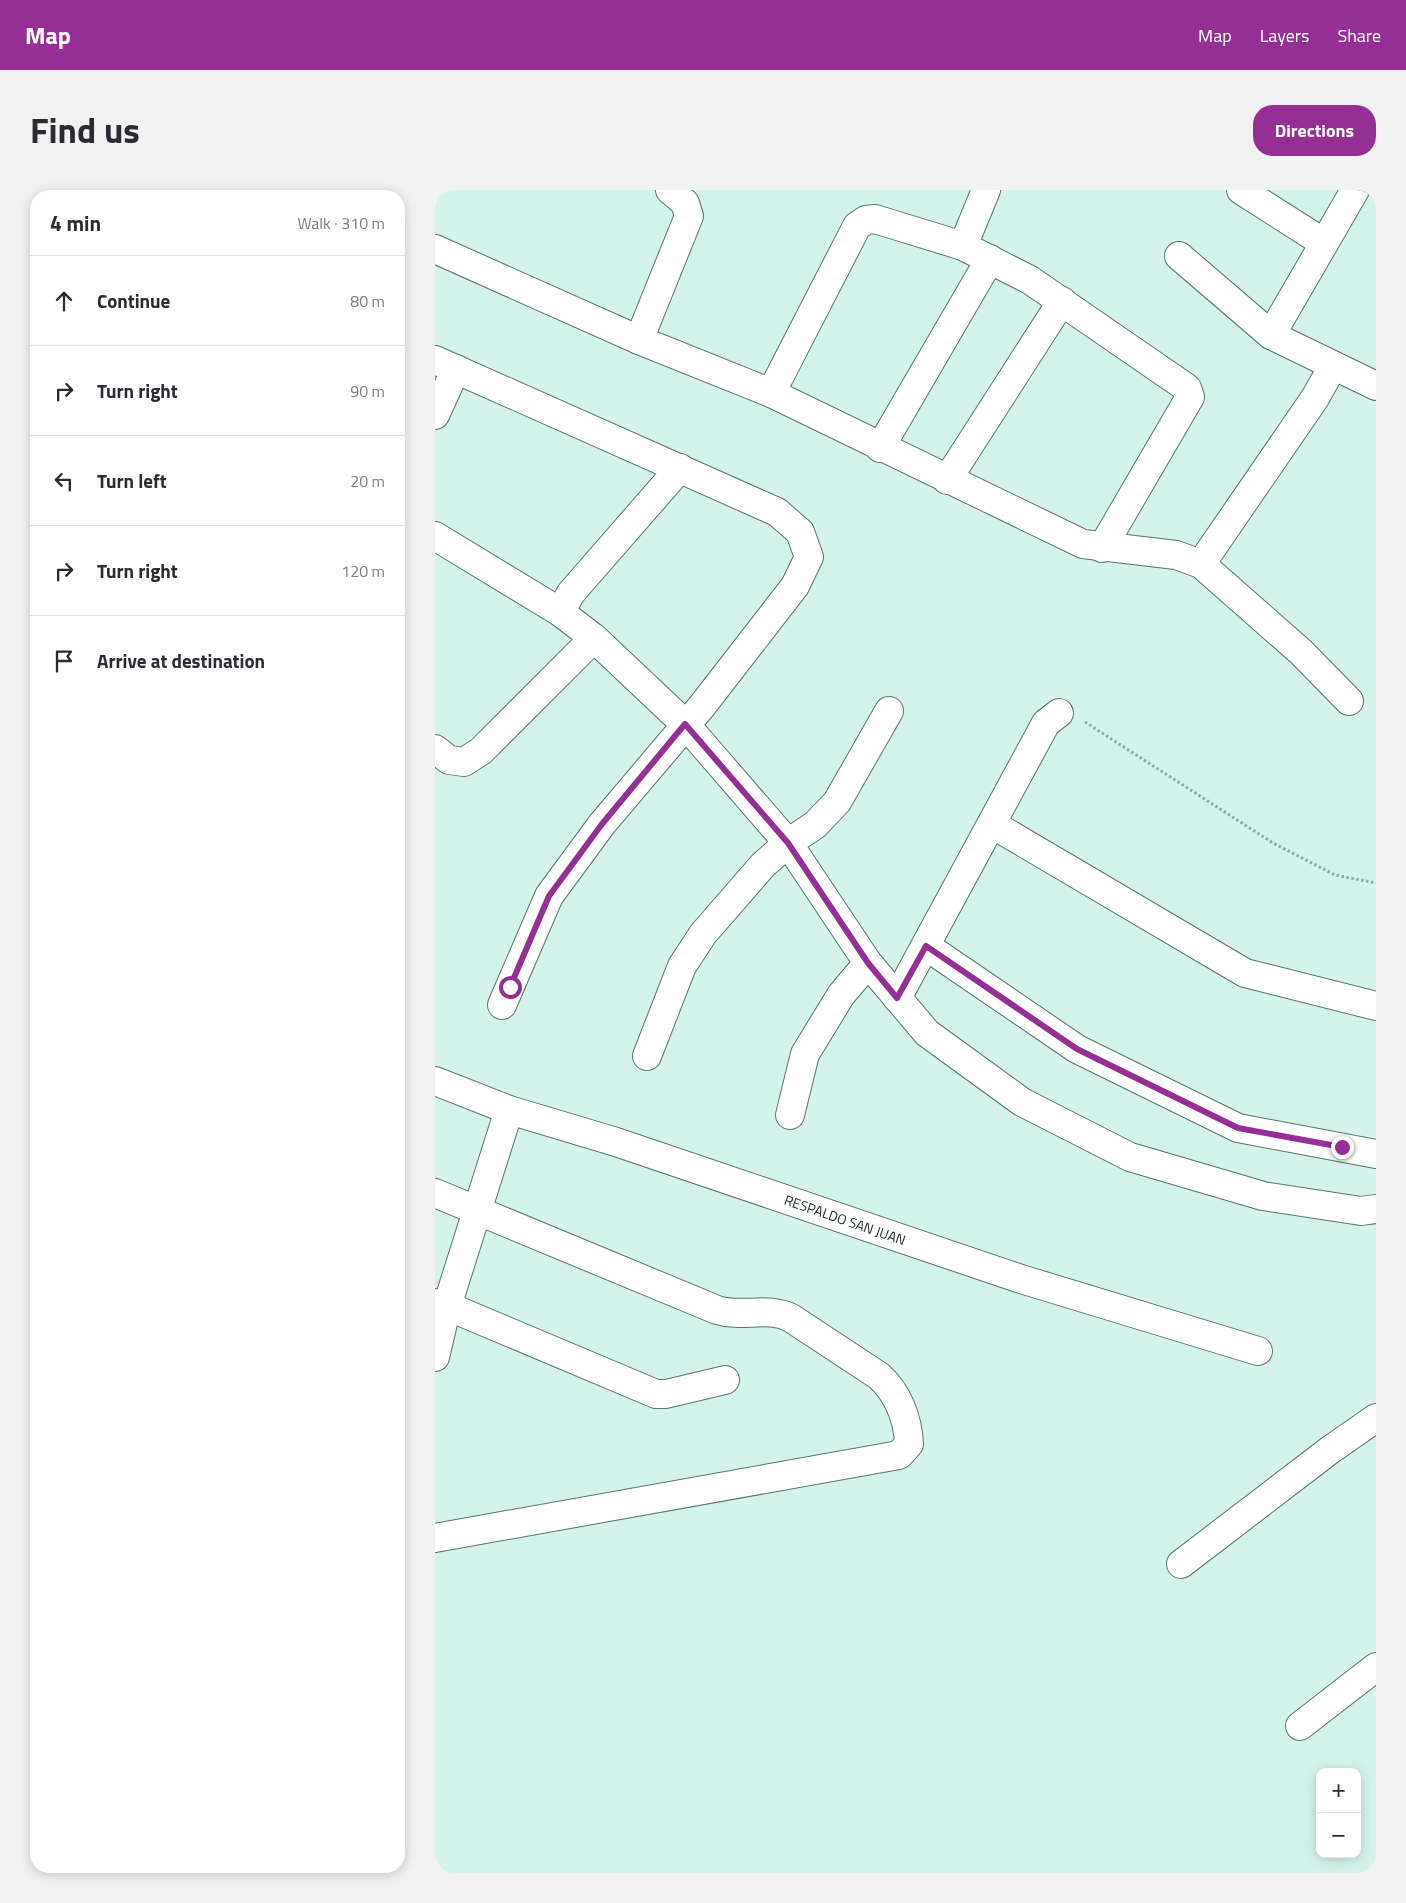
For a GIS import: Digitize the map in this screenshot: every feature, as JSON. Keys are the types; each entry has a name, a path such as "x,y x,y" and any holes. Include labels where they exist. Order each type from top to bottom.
{"street":[{"path":"639,340 689,216 685,203 670,190"},
{"path":"963,246 986,190"},
{"path":"1241,190 1324,244"},
{"path":"1271,335 1355,190"},
{"path":"771,393 857,226 865,220 875,219 963,246 1030,280 1063,301 1187,388 1190,393 1190,397 1102,548"},
{"path":"435,249 639,340 771,393 1041,526 1083,544 1102,548 1176,555 1201,564 1301,652 1349,701"},
{"path":"1179,256 1271,335 1376,386"},
{"path":"880,448 990,259"},
{"path":"947,480 1063,301"},
{"path":"435,415 445,365 777,512 800,532 809,557 795,586 703,706 685,724 602,824 549,896 502,1005"},
{"path":"1201,564 1315,398 1333,366"},
{"path":"560,612 571,593 679,468"},
{"path":"435,536 560,612 594,638 685,724 788,843 868,963 927,1034 1022,1102 1131,1157 1263,1196 1361,1211 1376,1209"},
{"path":"435,749 449,760 464,762 481,751 594,638"},
{"path":"647,1056 682,966 703,934 763,865 788,843 815,825 837,802 889,711"},
{"path":"897,998 1046,723 1059,713"},
{"path":"992,824 1245,973 1376,1006"},
{"path":"926,946 1077,1049 1238,1128 1376,1154"},
{"path":"790,1115 805,1054 841,995 868,963"},
{"name":"RESPALDO SAN JUAN","path":"435,1081 509,1110 613,1141 1021,1279 1258,1351"},
{"path":"435,1357 441,1304 476,1210 509,1110"},
{"path":"435,1193 717,1310 740,1314 781,1312 879,1376 891,1387 909,1431 909,1444 899,1455 435,1538"},
{"path":"441,1304 656,1394 665,1394 725,1380"},
{"path":"1181,1564 1330,1450 1376,1418"},
{"path":"1300,1726 1376,1667"}],"path":[{"path":"1059,713 1074,715 1273,843 1335,875 1376,883"}],"route":[{"path":"510,987 549,896 602,824 685,724 788,843 868,963 897,998 926,946 1077,1049 1238,1128 1342,1147"}]}
